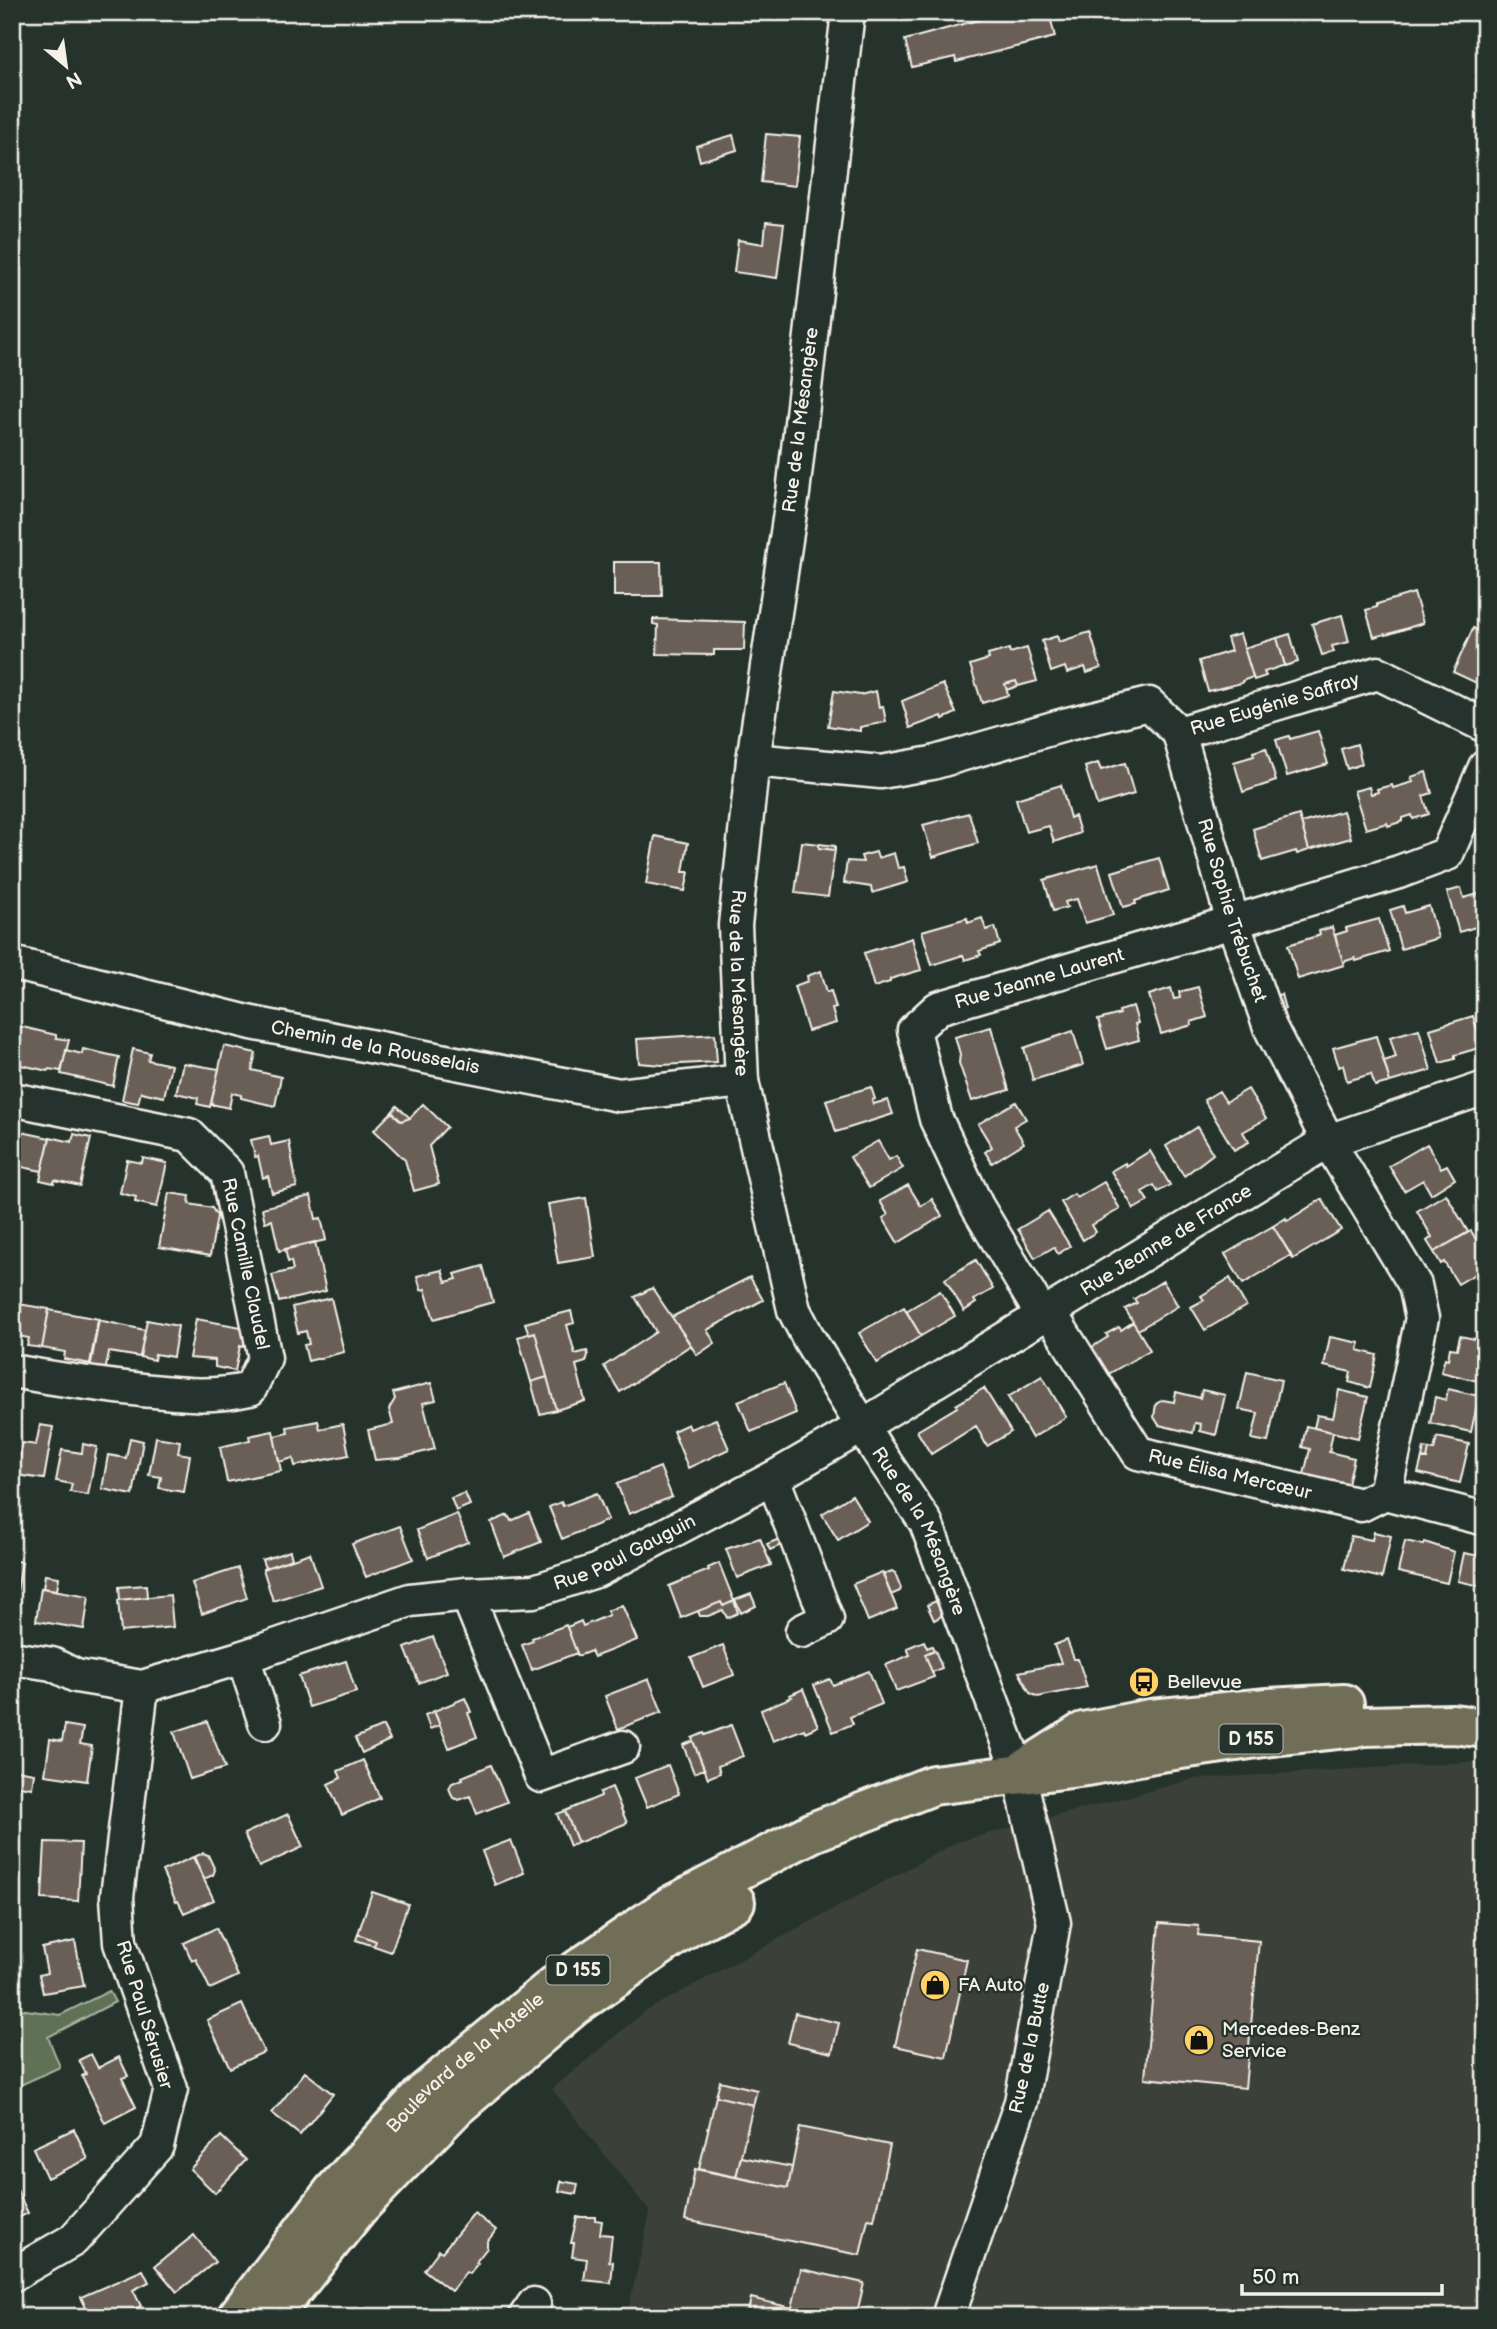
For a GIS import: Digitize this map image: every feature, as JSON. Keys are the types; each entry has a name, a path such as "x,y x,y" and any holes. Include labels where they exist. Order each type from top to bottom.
{"main road":[{"name":"Boulevard de la Motelle","path":"271,2317 358,2208 456,2106 573,2007 688,1927 829,1853 1020,1773 1083,1732 1150,1719 1268,1708 1445,1703 1485,1708"},
{"name":"Boulevard de la Motelle","path":"237,2317 333,2192 426,2091 554,1986 672,1905 813,1832 933,1785 1087,1766 1271,1736 1365,1726 1453,1724 1485,1728"}],"street":[{"name":"Rue de la Mésangère","path":"848,12 793,493 752,760 735,925 742,1081 794,1310 809,1339 926,1523 1020,1773"},
{"name":"Rue Eugénie Saffray","path":"1179,733 1378,673 1485,726"},
{"path":"752,760 881,772 932,763 1063,725 1149,704 1179,733"},
{"name":"Rue Sophie Trébuchet","path":"1179,733 1233,922 1270,1027 1328,1141 1415,1285 1422,1318 1385,1493"},
{"path":"1233,922 1399,872 1447,854 1485,767"},
{"name":"Rue Jeanne Laurent","path":"1046,1313 977,1206 936,1119 914,1030 938,1008 1233,922"},
{"name":"Chemin de la Rousselais","path":"12,963 252,1023 620,1095 742,1081"},
{"name":"Rue Jeanne de France","path":"863,1426 1328,1141 1485,1088"},
{"name":"Rue Camille Claudel","path":"12,1099 189,1135 227,1173 265,1358 250,1389 221,1395 193,1395 79,1383 12,1371"},
{"name":"Rue Élisa Mercœur","path":"1046,1313 1138,1453 1361,1505 1385,1493"},
{"name":"Rue Paul Gauguin","path":"12,1658 52,1664 76,1676 142,1687 243,1657 411,1600 534,1591 596,1571 773,1478 863,1426"},
{"path":"773,1478 827,1619 802,1631"},
{"path":"1385,1493 1485,1519"},
{"path":"467,1594 541,1776 623,1747"},
{"path":"243,1657 265,1723"},
{"name":"Rue Paul Sérusier","path":"12,2275 73,2240 157,2146 171,2090 120,1944 119,1932 117,1897 142,1687"},
{"name":"Rue de la Butte","path":"948,2317 1021,2102 1054,1923 1020,1773"}],"shaded area":[{"path":"1485,1761 1485,2317 627,2317 650,2212 552,2089 644,2012 957,1842 1194,1779"}],"green space":[{"path":"109,1991 115,2002 48,2037 60,2067 12,2089 12,2008 60,2015"}],"building":[{"path":"1007,12 1049,12 1055,37 956,62 955,57 912,67 905,40"},
{"path":"766,134 800,137 795,186 761,182"},
{"path":"733,135 737,150 700,161 696,146"},
{"path":"766,222 784,224 777,278 734,272 738,240 764,244"},
{"path":"614,562 661,562 662,596 614,596"},
{"path":"1414,593 1423,623 1374,637 1366,610"},
{"path":"1342,615 1349,642 1332,646 1334,652 1322,655 1312,624"},
{"path":"653,619 745,622 744,650 714,650 714,655 657,654 658,625 653,624"},
{"path":"1473,628 1485,634 1483,686 1453,672"},
{"path":"1090,632 1101,668 1087,673 1085,667 1067,673 1065,667 1051,672 1042,641 1057,636 1059,642"},
{"path":"1240,634 1253,677 1242,683 1208,691 1199,661 1231,651 1227,638"},
{"path":"1290,634 1298,662 1285,666 1277,638"},
{"path":"1277,638 1285,665 1264,672 1266,676 1254,680 1244,648"},
{"path":"1027,648 1037,681 1018,686 1016,681 1005,684 1008,695 982,703 970,665 989,659 988,655 1009,649 1010,653"},
{"path":"1016,681 1018,686 1007,690 1005,684"},
{"path":"943,684 956,713 910,728 902,701"},
{"path":"834,691 860,695 876,691 886,722 860,727 860,731 828,726"},
{"path":"1318,731 1328,764 1287,776 1276,740"},
{"path":"1357,744 1362,764 1347,769 1341,749"},
{"path":"1266,748 1276,781 1243,792 1234,762 1254,756 1253,752"},
{"path":"1098,763 1101,770 1125,763 1134,794 1097,805 1085,767"},
{"path":"1426,772 1432,793 1423,796 1429,814 1413,819 1412,815 1388,826 1387,823 1366,829 1354,791 1369,787 1371,794 1378,792 1377,789 1413,782 1411,777"},
{"path":"1061,785 1070,818 1075,816 1080,833 1054,842 1049,826 1026,832 1016,799"},
{"path":"1343,811 1351,838 1309,850 1301,823"},
{"path":"969,813 978,843 933,857 923,825"},
{"path":"1299,815 1309,850 1262,861 1253,829"},
{"path":"655,836 688,843 683,872 689,872 685,891 646,884"},
{"path":"802,842 835,850 828,897 795,893"},
{"path":"819,844 835,846 835,850 819,848"},
{"path":"876,852 878,858 894,853 898,868 904,867 908,882 872,893 871,887 844,883 847,861 863,862 861,856"},
{"path":"1159,858 1169,890 1123,907 1112,872"},
{"path":"1098,864 1113,915 1085,923 1077,899 1065,902 1067,907 1053,911 1044,880"},
{"path":"1461,888 1464,898 1485,892 1485,928 1480,930 1479,926 1459,932 1447,892"},
{"path":"1403,906 1405,913 1429,906 1438,938 1401,949 1390,910"},
{"path":"967,918 968,923 982,918 986,930 995,927 1000,944 979,951 981,955 965,960 963,955 932,965 922,931"},
{"path":"1379,919 1389,951 1343,962 1335,935 1347,931 1346,928"},
{"path":"1332,927 1344,965 1298,979 1288,945 1320,935 1319,931"},
{"path":"912,938 921,970 874,987 864,953"},
{"path":"821,971 827,992 831,991 836,1008 832,1009 836,1023 808,1031 794,986 808,981 807,976"},
{"path":"1198,987 1207,1017 1191,1022 1192,1025 1161,1034 1149,995 1171,988 1174,999 1180,998 1179,992"},
{"path":"1281,994 1285,1009 1276,1012 1272,997"},
{"path":"1133,1006 1139,1040 1107,1049 1098,1020 1120,1014 1119,1011"},
{"path":"1473,1016 1482,1047 1455,1055 1455,1059 1440,1063 1430,1029"},
{"path":"18,1026 69,1040 61,1071 12,1063 12,1048"},
{"path":"991,1027 1009,1090 972,1101 959,1063 960,1054 955,1037"},
{"path":"1419,1029 1431,1070 1390,1082 1384,1061 1396,1057 1390,1037"},
{"path":"1073,1031 1083,1065 1033,1080 1024,1048"},
{"path":"715,1034 717,1062 662,1065 639,1063 637,1039"},
{"path":"1376,1036 1390,1082 1375,1086 1371,1074 1347,1081 1343,1065 1339,1067 1333,1048"},
{"path":"224,1046 256,1053 252,1070 281,1077 275,1106 241,1098 241,1095 232,1093 229,1108 211,1104"},
{"path":"83,1049 119,1057 113,1086 61,1074 66,1050 82,1054"},
{"path":"133,1049 150,1053 148,1060 171,1065 164,1097 141,1092 138,1103 122,1100"},
{"path":"183,1063 219,1069 210,1107 197,1104 198,1098 176,1093"},
{"path":"871,1087 875,1099 872,1100 873,1104 888,1100 893,1114 836,1132 826,1100"},
{"path":"1248,1089 1266,1119 1243,1132 1249,1142 1234,1150 1204,1100 1219,1091 1226,1102"},
{"path":"1016,1102 1026,1119 1014,1126 1024,1143 992,1163 985,1152 992,1147 978,1124"},
{"path":"423,1104 447,1127 429,1146 439,1184 414,1191 405,1160 374,1130 392,1112 401,1121 410,1118"},
{"path":"397,1106 410,1118 401,1121 392,1112"},
{"path":"1197,1127 1213,1154 1184,1176 1166,1146"},
{"path":"12,1130 50,1138 42,1171 12,1165"},
{"path":"74,1134 91,1138 80,1186 55,1180 54,1183 40,1180 50,1137 72,1142"},
{"path":"269,1136 271,1145 289,1141 297,1187 272,1193 268,1176 263,1178 251,1140"},
{"path":"878,1141 889,1160 896,1156 903,1168 869,1188 850,1157"},
{"path":"1427,1144 1441,1168 1447,1165 1455,1179 1431,1194 1423,1180 1404,1191 1389,1166"},
{"path":"1150,1151 1170,1185 1158,1192 1154,1185 1142,1192 1148,1201 1134,1209 1111,1171 1125,1163 1126,1166"},
{"path":"143,1158 167,1163 157,1207 135,1202 136,1197 120,1193 127,1160 142,1163"},
{"path":"1104,1182 1120,1209 1092,1225 1096,1232 1083,1240 1061,1202 1074,1194 1077,1198"},
{"path":"908,1185 921,1206 932,1199 942,1216 898,1243 883,1218 888,1215 880,1201"},
{"path":"169,1193 190,1196 189,1204 212,1208 217,1216 210,1256 159,1247"},
{"path":"1446,1194 1468,1232 1434,1252 1427,1241 1432,1237 1417,1211"},
{"path":"311,1196 316,1219 321,1218 326,1240 279,1251 272,1220 265,1222 262,1208"},
{"path":"586,1198 595,1257 558,1263 548,1204"},
{"path":"1322,1199 1341,1230 1293,1259 1273,1226 1286,1218 1287,1221"},
{"path":"1048,1211 1070,1246 1058,1254 1054,1247 1035,1258 1018,1229"},
{"path":"1273,1226 1291,1255 1243,1284 1225,1254"},
{"path":"1471,1231 1485,1254 1485,1268 1458,1284 1434,1252"},
{"path":"315,1242 326,1291 279,1302 272,1275 293,1270 285,1249"},
{"path":"976,1260 993,1289 974,1300 976,1303 964,1311 945,1279"},
{"path":"483,1266 493,1302 434,1319 425,1289 421,1290 417,1276 442,1270 446,1282 457,1279 455,1274"},
{"path":"750,1277 763,1300 707,1330 715,1343 697,1355 672,1317"},
{"path":"1230,1278 1246,1306 1205,1330 1191,1307 1204,1300 1201,1296"},
{"path":"1163,1281 1178,1306 1138,1330 1125,1309 1137,1303 1134,1299"},
{"path":"652,1288 691,1345 620,1392 604,1366 656,1332 635,1297"},
{"path":"940,1291 955,1316 921,1336 906,1311"},
{"path":"331,1298 344,1352 308,1361 304,1345 309,1344 306,1331 298,1333 292,1307"},
{"path":"12,1303 49,1309 42,1348 27,1346 29,1338 12,1335"},
{"path":"904,1307 921,1336 877,1363 859,1333"},
{"path":"49,1310 99,1319 91,1364 64,1359 65,1352 42,1348"},
{"path":"571,1311 574,1323 567,1325 575,1354 587,1351 588,1355 586,1362 576,1365 585,1401 556,1410 535,1332 529,1334 525,1323"},
{"path":"196,1319 247,1328 244,1347 240,1346 235,1371 215,1367 215,1360 189,1358"},
{"path":"98,1320 145,1330 140,1357 109,1352 105,1372 89,1369"},
{"path":"147,1320 178,1326 173,1357 155,1354 154,1360 140,1357"},
{"path":"1133,1322 1150,1350 1105,1376 1089,1349 1108,1337 1106,1334 1119,1327 1121,1330"},
{"path":"535,1332 547,1377 531,1382 518,1337"},
{"path":"1460,1336 1485,1341 1485,1371 1482,1382 1441,1372 1450,1348 1457,1349"},
{"path":"1330,1337 1360,1343 1358,1350 1377,1355 1370,1388 1349,1382 1351,1372 1324,1366"},
{"path":"1247,1372 1281,1380 1268,1442 1252,1439 1258,1413 1239,1409"},
{"path":"1042,1376 1066,1417 1032,1438 1008,1397"},
{"path":"547,1377 556,1410 540,1414 531,1382"},
{"path":"431,1383 436,1400 423,1403 435,1449 400,1458 375,1460 368,1430 393,1424 389,1409 395,1399 393,1393"},
{"path":"784,1383 796,1413 751,1432 738,1401"},
{"path":"984,1388 1011,1432 987,1446 976,1426 931,1454 917,1431"},
{"path":"1448,1389 1479,1396 1471,1432 1430,1423 1435,1397 1446,1400"},
{"path":"1202,1390 1225,1395 1216,1435 1200,1431 1201,1424 1195,1423 1193,1433 1159,1425 1154,1417 1156,1404 1163,1400 1174,1402 1176,1392 1200,1398"},
{"path":"1339,1390 1368,1397 1358,1438 1314,1428 1317,1415 1333,1418"},
{"path":"716,1419 729,1449 688,1468 673,1431 688,1424 690,1429"},
{"path":"318,1421 320,1429 343,1424 349,1455 295,1466 293,1458 279,1462 274,1436 288,1433 287,1427"},
{"path":"40,1425 53,1427 44,1479 16,1475 22,1443 36,1445"},
{"path":"1306,1426 1333,1432 1329,1452 1354,1458 1347,1489 1303,1479 1310,1449 1302,1447"},
{"path":"273,1431 281,1471 227,1482 220,1447 250,1440 249,1436"},
{"path":"156,1437 180,1441 178,1453 190,1455 184,1492 159,1488 161,1477 149,1475"},
{"path":"1437,1437 1469,1444 1460,1483 1418,1473 1422,1458 1427,1459 1429,1449 1434,1450"},
{"path":"130,1438 143,1441 133,1495 102,1489 108,1455 126,1458"},
{"path":"83,1444 97,1447 88,1495 70,1492 72,1484 56,1481 62,1450 82,1453"},
{"path":"1424,1448 1429,1449 1427,1459 1422,1458"},
{"path":"660,1467 672,1497 629,1514 617,1484"},
{"path":"465,1493 470,1505 456,1511 451,1498"},
{"path":"597,1493 608,1520 562,1539 549,1507 561,1502 563,1506"},
{"path":"852,1495 868,1521 838,1540 822,1514"},
{"path":"529,1513 541,1542 504,1557 491,1522 508,1515 511,1521"},
{"path":"457,1514 468,1542 428,1558 417,1530"},
{"path":"400,1526 413,1559 366,1577 352,1544"},
{"path":"1374,1532 1391,1536 1382,1578 1344,1569 1351,1536 1372,1540"},
{"path":"784,1537 786,1543 770,1550 767,1544"},
{"path":"760,1538 771,1565 737,1578 726,1549"},
{"path":"1405,1541 1424,1545 1425,1542 1454,1552 1447,1583 1398,1572"},
{"path":"290,1551 292,1559 265,1568 262,1560"},
{"path":"310,1553 321,1586 273,1601 263,1569"},
{"path":"1464,1553 1485,1557 1485,1587 1458,1581"},
{"path":"12,1560 22,1562 14,1610 12,1609"},
{"path":"719,1563 734,1601 723,1606 721,1602 681,1618 669,1586 709,1570 708,1568"},
{"path":"238,1568 247,1598 202,1614 192,1583"},
{"path":"892,1571 901,1588 891,1595 883,1575"},
{"path":"882,1572 897,1609 868,1621 853,1584"},
{"path":"45,1575 59,1577 57,1590 43,1588"},
{"path":"146,1585 147,1597 120,1600 119,1587"},
{"path":"41,1588 89,1596 84,1629 36,1621"},
{"path":"751,1594 756,1606 741,1613 735,1600"},
{"path":"170,1595 173,1627 121,1632 118,1600"},
{"path":"734,1601 738,1613 727,1618 723,1610 708,1616 700,1616 698,1611 721,1602 723,1606"},
{"path":"936,1601 943,1615 934,1620 927,1605"},
{"path":"622,1605 637,1640 594,1657 591,1651 578,1656 567,1627 581,1621 583,1626 609,1615 607,1611"},
{"path":"566,1625 577,1653 532,1670 522,1645 533,1641 532,1638"},
{"path":"433,1637 447,1672 419,1683 405,1648"},
{"path":"1067,1640 1074,1659 1078,1659 1087,1687 1038,1697 1030,1693 1019,1672 1061,1663 1054,1645"},
{"path":"924,1641 927,1648 932,1646 934,1650 925,1654 934,1677 896,1691 886,1665 910,1655 907,1648"},
{"path":"723,1645 734,1675 703,1687 691,1658"},
{"path":"935,1650 942,1668 932,1672 925,1654"},
{"path":"346,1661 356,1692 309,1707 299,1676"},
{"path":"869,1671 882,1704 850,1717 853,1724 833,1732 814,1685 830,1679 833,1685"},
{"path":"649,1679 662,1712 618,1729 605,1696"},
{"path":"803,1689 818,1726 773,1741 761,1710 792,1697 790,1695"},
{"path":"465,1698 477,1737 449,1748 434,1711"},
{"path":"434,1711 440,1725 430,1729 425,1715"},
{"path":"207,1721 225,1768 190,1779 174,1732"},
{"path":"65,1725 83,1728 80,1744 92,1746 87,1781 45,1775 50,1739 62,1741"},
{"path":"731,1725 743,1756 718,1766 720,1773 708,1778 692,1738"},
{"path":"383,1726 390,1740 362,1753 355,1738"},
{"path":"693,1741 704,1769 694,1773 683,1745"},
{"path":"363,1760 380,1798 342,1815 328,1784 341,1778 338,1771"},
{"path":"491,1765 507,1802 477,1814 470,1796 459,1800 453,1798 449,1788 452,1783 463,1779 462,1777"},
{"path":"668,1765 679,1794 647,1807 635,1778"},
{"path":"16,1770 34,1773 32,1788 13,1785"},
{"path":"612,1787 627,1823 578,1843 565,1811 601,1796 600,1792"},
{"path":"565,1811 578,1843 570,1846 557,1814"},
{"path":"288,1814 303,1847 259,1867 244,1834"},
{"path":"511,1840 524,1873 495,1885 482,1851"},
{"path":"45,1842 81,1843 78,1901 42,1899"},
{"path":"203,1853 208,1855 215,1870 213,1875 204,1879 194,1857"},
{"path":"193,1857 214,1900 184,1913 162,1871"},
{"path":"372,1892 408,1904 391,1952 374,1946 376,1941 358,1934"},
{"name":"Mercedes-Benz Service","path":"1159,1923 1199,1926 1198,1935 1259,1941 1245,2088 1145,2078"},
{"path":"216,1928 238,1976 210,1989 196,1959 192,1961 184,1943"},
{"path":"358,1934 376,1941 374,1946 356,1940"},
{"path":"75,1941 84,1986 43,1993 39,1975 47,1973 42,1948"},
{"name":"FA Auto","path":"917,1949 967,1960 946,2057 895,2046"},
{"path":"242,2004 264,2052 230,2068 207,2020"},
{"path":"795,2013 839,2023 832,2053 788,2043"},
{"path":"91,2054 98,2068 119,2057 128,2076 122,2078 136,2107 105,2123 82,2076 86,2074 79,2060"},
{"path":"305,2072 333,2094 300,2135 272,2113"},
{"path":"720,2081 757,2090 753,2105 716,2096"},
{"path":"716,2096 753,2105 736,2177 699,2169"},
{"path":"800,2127 890,2145 874,2220 868,2219 860,2255 685,2220 695,2169 788,2188"},
{"path":"74,2129 88,2159 47,2178 33,2148"},
{"path":"221,2136 246,2160 215,2193 190,2169"},
{"path":"741,2157 792,2167 788,2188 736,2177"},
{"path":"12,2180 28,2213 12,2221"},
{"path":"561,2181 578,2184 576,2194 559,2191"},
{"path":"474,2213 496,2230 476,2262 478,2263 469,2274 466,2272 451,2291 424,2270"},
{"path":"577,2217 595,2217 595,2220 602,2221 600,2234 612,2235 609,2261 613,2262 611,2283 584,2280 587,2259 572,2257 574,2243 571,2243"},
{"path":"194,2235 215,2262 177,2292 155,2266"},
{"path":"801,2269 864,2283 856,2317 832,2317 792,2308"},
{"path":"143,2270 149,2282 133,2290 141,2306 119,2317 90,2317 81,2297"},
{"path":"751,2298 792,2308 790,2317 747,2317"}],"place":[{"name":"Bellevue","path":"1144,1682"},
{"name":"FA Auto","path":"935,1985"},
{"name":"Mercedes-Benz Service","path":"1199,2040"}]}
